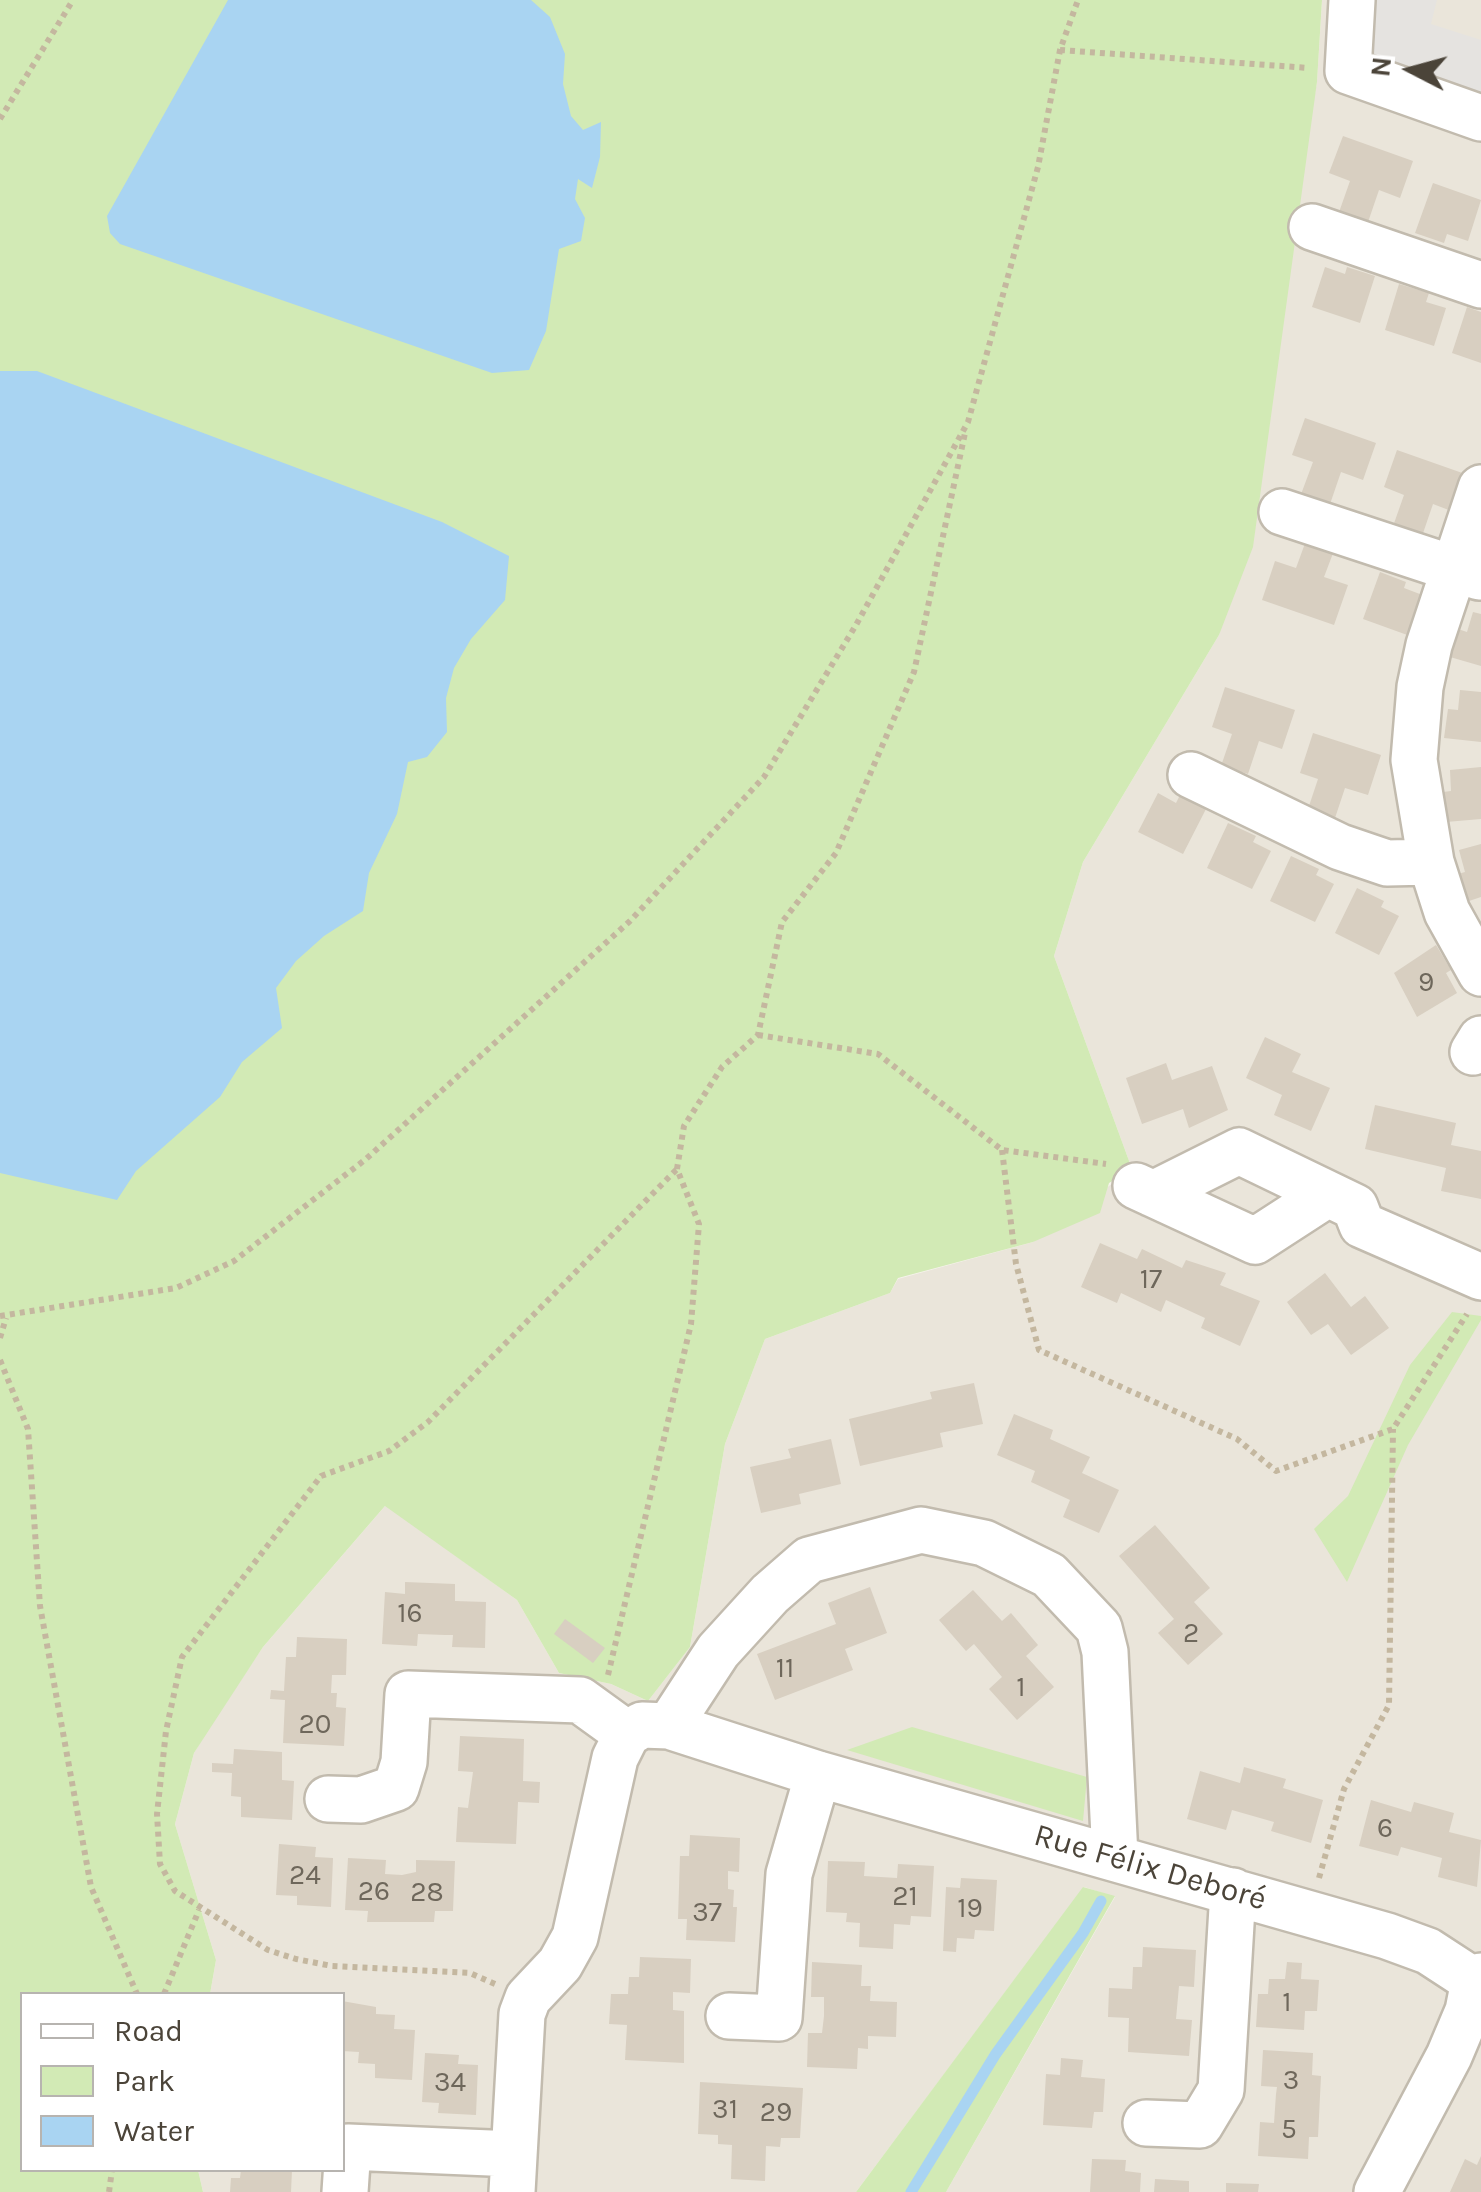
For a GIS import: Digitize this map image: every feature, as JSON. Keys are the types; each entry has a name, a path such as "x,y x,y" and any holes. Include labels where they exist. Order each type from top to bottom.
{"street":[{"path":"1352,0 1348,71 1481,118"},
{"path":"1312,227 1481,285"},
{"path":"1481,488 1467,574 1429,645 1416,723 1417,798 1431,862 1447,912 1481,974"},
{"path":"1282,512 1467,574"},
{"path":"1191,775 1340,847 1386,863 1431,862"},
{"path":"1139,1188 1239,1150 1355,1207 1362,1225 1444,1265 1476,1292"},
{"path":"1139,1188 1255,1241 1326,1195"},
{"path":"346,2192 348,2148 513,2173 519,2035 528,1998 560,1964 575,1937 615,1758 632,1725 707,1665 770,1594 810,1560 921,1530 994,1546 1049,1575 1099,1628 1105,1652 1115,1857"},
{"name":"Rue Félix Deboré","path":"328,1799 360,1800 396,1788 404,1762 408,1694 580,1700 632,1725 1309,1913 1428,1951 1477,1978"},
{"path":"729,2016 779,2018 788,1874 818,1774"},
{"path":"1146,2123 1200,2125 1221,2090 1233,1891"},
{"path":"1377,2192 1449,2056 1477,1978"}],"path":[{"path":"0,119 73,0"},
{"path":"632,1725 691,1324 699,1224 677,1169 684,1126 722,1067 758,1035 782,922 836,854 914,672 968,422 1038,167 1060,50 1078,0"},
{"path":"1060,50 1348,71"},
{"path":"0,1338 3,1316 176,1288 234,1261 366,1159 630,921 764,777 856,625 968,422"},
{"path":"758,1035 878,1054 1002,1150 1104,1162 1139,1188"},
{"path":"1002,1150 1016,1264 1039,1350 1237,1438 1276,1471 1393,1429"},
{"path":"528,1998 470,1974 332,1966 296,1959 268,1950 200,1910 175,1891 160,1864 157,1814 166,1732 182,1656 321,1476 389,1451 428,1422 677,1169"},
{"path":"1309,1913 1344,1789 1388,1704 1393,1429 1476,1292"},
{"path":"0,1360 28,1429 40,1606 92,1887 136,1992"},
{"path":"165,1992 200,1910"}],"shaded area":[{"path":"1322,0 1481,0 1481,2192 946,2192 1115,1897 1084,1887 856,2192 203,2192 198,2172 345,2172 345,1992 210,1992 216,1960 175,1824 194,1753 208,1729 263,1647 386,1505 517,1600 559,1673 611,1684 648,1701 690,1647 725,1444 765,1339 890,1293 898,1279 1033,1242 1132,1169 1054,956 1083,862 1219,635 1317,82"},
{"path":"1332,0 1437,0 1431,24 1481,40 1481,132 1325,77"}],"green space":[{"path":"0,0 1322,0 1317,82 1253,547 1219,635 1083,862 1054,956 1132,1169 1109,1183 1100,1213 1033,1242 898,1278 890,1293 765,1339 725,1444 690,1647 648,1701 611,1684 559,1673 517,1600 385,1506 263,1647 194,1753 175,1824 216,1960 210,1992 20,1992 20,2172 198,2172 203,2192 0,2192"},
{"path":"1452,1312 1481,1316 1481,1320 1408,1445 1347,1582 1314,1529 1348,1496 1410,1365"},
{"path":"912,1727 1087,1777 1083,1821 847,1750"},
{"path":"1083,1887 1115,1896 946,2192 856,2192"}],"water":[{"path":"228,0 531,0 550,17 565,54 563,84 571,116 583,130 601,122 600,157 592,188 578,179 575,199 585,218 581,241 559,249 546,331 529,370 492,373 120,244 110,233 107,216"},
{"path":"0,371 37,371 442,522 509,556 505,600 471,639 454,668 446,698 447,732 427,757 408,762 397,814 369,873 363,911 324,936 296,961 276,988 282,1028 242,1062 220,1097 136,1171 117,1200 0,1173"}],"building":[{"path":"1343,136 1413,161 1400,198 1379,190 1367,225 1338,215 1350,181 1329,173"},
{"path":"1433,183 1481,200 1468,241 1447,234 1444,243 1415,233"},
{"path":"1325,267 1345,274 1347,267 1375,276 1360,323 1312,307"},
{"path":"1399,284 1429,293 1426,302 1446,308 1434,346 1385,330"},
{"path":"1467,307 1481,312 1481,363 1452,353"},
{"path":"1305,418 1376,443 1363,480 1341,472 1329,507 1300,497 1313,462 1292,455"},
{"path":"1397,450 1468,475 1454,512 1433,504 1421,539 1392,529 1404,495 1384,487"},
{"path":"1307,538 1335,548 1324,577 1348,585 1334,625 1262,600 1275,561 1296,568"},
{"path":"1380,572 1406,582 1404,588 1425,596 1410,636 1363,619"},
{"path":"1473,612 1481,614 1481,666 1450,657 1458,629 1467,632"},
{"path":"1225,687 1295,710 1282,749 1259,741 1248,774 1221,766 1232,734 1212,727"},
{"path":"1460,690 1481,692 1481,742 1444,738 1448,709 1458,710"},
{"path":"1313,733 1381,755 1368,795 1345,788 1334,821 1307,812 1318,779 1300,773"},
{"path":"1481,767 1481,819 1446,822 1443,792 1451,791 1450,770"},
{"path":"1158,793 1176,803 1180,795 1206,809 1183,854 1138,832"},
{"path":"1228,823 1256,836 1253,842 1271,851 1252,889 1207,868"},
{"path":"1481,844 1481,897 1466,902 1458,874 1465,872 1459,850"},
{"path":"1291,856 1319,869 1316,875 1334,884 1315,922 1270,901"},
{"path":"1357,888 1384,901 1381,907 1399,916 1379,955 1335,933"},
{"path":"1436,945 1451,970 1446,973 1457,993 1417,1017 1394,973"},
{"path":"1265,1037 1301,1054 1292,1072 1330,1088 1311,1131 1274,1115 1282,1095 1246,1078"},
{"path":"1166,1063 1172,1080 1212,1066 1228,1110 1189,1128 1183,1109 1142,1124 1126,1078"},
{"path":"1375,1105 1456,1123 1451,1145 1481,1151 1481,1199 1441,1191 1446,1168 1365,1149"},
{"path":"1100,1243 1137,1259 1142,1249 1182,1268 1186,1260 1226,1273 1220,1285 1260,1301 1240,1346 1201,1328 1205,1318 1166,1300 1161,1312 1121,1293 1117,1303 1081,1287"},
{"path":"1325,1273 1351,1307 1365,1296 1389,1328 1351,1355 1328,1324 1311,1335 1287,1302"},
{"path":"974,1383 983,1424 940,1433 943,1447 860,1466 849,1419 932,1399 930,1392"},
{"path":"1014,1414 1053,1430 1050,1439 1090,1457 1082,1473 1119,1490 1099,1533 1063,1517 1070,1500 1031,1482 1035,1471 997,1455"},
{"path":"831,1439 841,1484 799,1494 801,1504 761,1513 750,1467 791,1458 788,1449"},
{"path":"1155,1525 1210,1588 1194,1602 1223,1634 1188,1665 1158,1633 1174,1619 1119,1556"},
{"path":"405,1582 455,1584 455,1601 486,1602 485,1648 452,1647 453,1635 418,1634 417,1646 382,1644 385,1592 405,1594"},
{"path":"870,1587 887,1633 845,1649 853,1670 775,1700 757,1654 836,1624 828,1603"},
{"path":"973,1590 1002,1621 1011,1613 1038,1645 1026,1656 1054,1687 1017,1720 989,1689 1002,1677 974,1644 966,1651 939,1620"},
{"path":"565,1619 605,1648 593,1663 554,1634"},
{"path":"297,1637 347,1639 346,1675 332,1675 331,1693 337,1693 336,1707 346,1708 344,1746 283,1743 285,1700 270,1699 271,1690 284,1691 286,1657 296,1657"},
{"path":"460,1736 524,1739 523,1781 540,1782 539,1803 518,1802 516,1844 456,1842 458,1807 468,1808 473,1772 458,1771"},
{"path":"234,1749 282,1752 282,1780 294,1781 292,1820 241,1817 241,1797 231,1796 232,1773 212,1772 212,1763 233,1764"},
{"path":"1244,1767 1286,1779 1283,1788 1323,1800 1311,1843 1271,1831 1274,1822 1232,1810 1226,1830 1187,1819 1200,1771 1240,1783"},
{"path":"1371,1800 1411,1812 1414,1802 1454,1813 1449,1832 1481,1840 1477,1887 1438,1877 1442,1858 1401,1847 1398,1856 1359,1846"},
{"path":"690,1835 740,1838 739,1872 728,1871 728,1889 734,1890 733,1907 737,1907 735,1942 686,1940 687,1919 678,1919 680,1856 689,1856"},
{"path":"279,1844 316,1847 315,1857 333,1858 331,1907 297,1905 297,1896 276,1895"},
{"path":"348,1858 386,1860 385,1874 402,1875 416,1872 416,1860 455,1861 453,1911 435,1911 434,1922 367,1922 368,1911 345,1910"},
{"path":"828,1861 865,1862 864,1876 897,1878 898,1864 934,1866 931,1917 911,1916 910,1925 894,1924 893,1949 859,1947 860,1923 846,1922 847,1913 826,1912"},
{"path":"961,1878 997,1880 994,1931 975,1930 974,1939 957,1938 956,1952 943,1951 946,1887 960,1888"},
{"path":"1143,1947 1196,1950 1194,1987 1179,1986 1176,2019 1192,2020 1189,2056 1128,2052 1129,2018 1108,2017 1109,1988 1132,1989 1133,1967 1142,1967"},
{"path":"640,1957 691,1959 690,1993 673,1992 673,2010 684,2011 684,2063 625,2060 627,2025 609,2024 611,1994 628,1994 629,1977 639,1977"},
{"path":"812,1962 862,1965 861,1986 871,1986 870,2001 897,2002 896,2037 868,2036 868,2049 858,2048 857,2069 807,2067 808,2033 822,2033 824,2016 824,1997 811,1997"},
{"path":"1287,1962 1302,1963 1301,1979 1319,1980 1317,2011 1305,2011 1304,2030 1256,2027 1258,1994 1268,1994 1269,1979 1285,1979"},
{"path":"345,2002 376,2007 376,2014 395,2015 394,2029 415,2030 412,2080 375,2078 375,2064 358,2063 359,2052 345,2051"},
{"path":"1263,2050 1313,2053 1312,2075 1321,2076 1318,2137 1309,2137 1308,2159 1258,2156 1260,2122 1274,2123 1277,2087 1261,2086"},
{"path":"425,2053 459,2055 458,2064 478,2065 476,2115 438,2113 439,2103 422,2102"},
{"path":"1061,2058 1083,2060 1081,2077 1105,2079 1103,2112 1094,2112 1092,2128 1043,2125 1046,2074 1060,2075"},
{"path":"700,2082 803,2088 800,2138 781,2138 780,2147 766,2146 765,2181 731,2179 732,2145 718,2144 718,2135 698,2134"},
{"path":"1481,2156 1481,2192 1450,2192 1465,2159 1477,2165"},
{"path":"1092,2159 1126,2160 1125,2171 1141,2173 1140,2192 1090,2192"},
{"path":"241,2172 292,2172 291,2192 230,2192 231,2178 240,2178"},
{"path":"1155,2179 1189,2181 1189,2192 1154,2192"},
{"path":"1226,2183 1259,2184 1258,2192 1226,2192"}],"waterway":[{"path":"911,2192 995,2055 1083,1933 1101,1901"}]}
